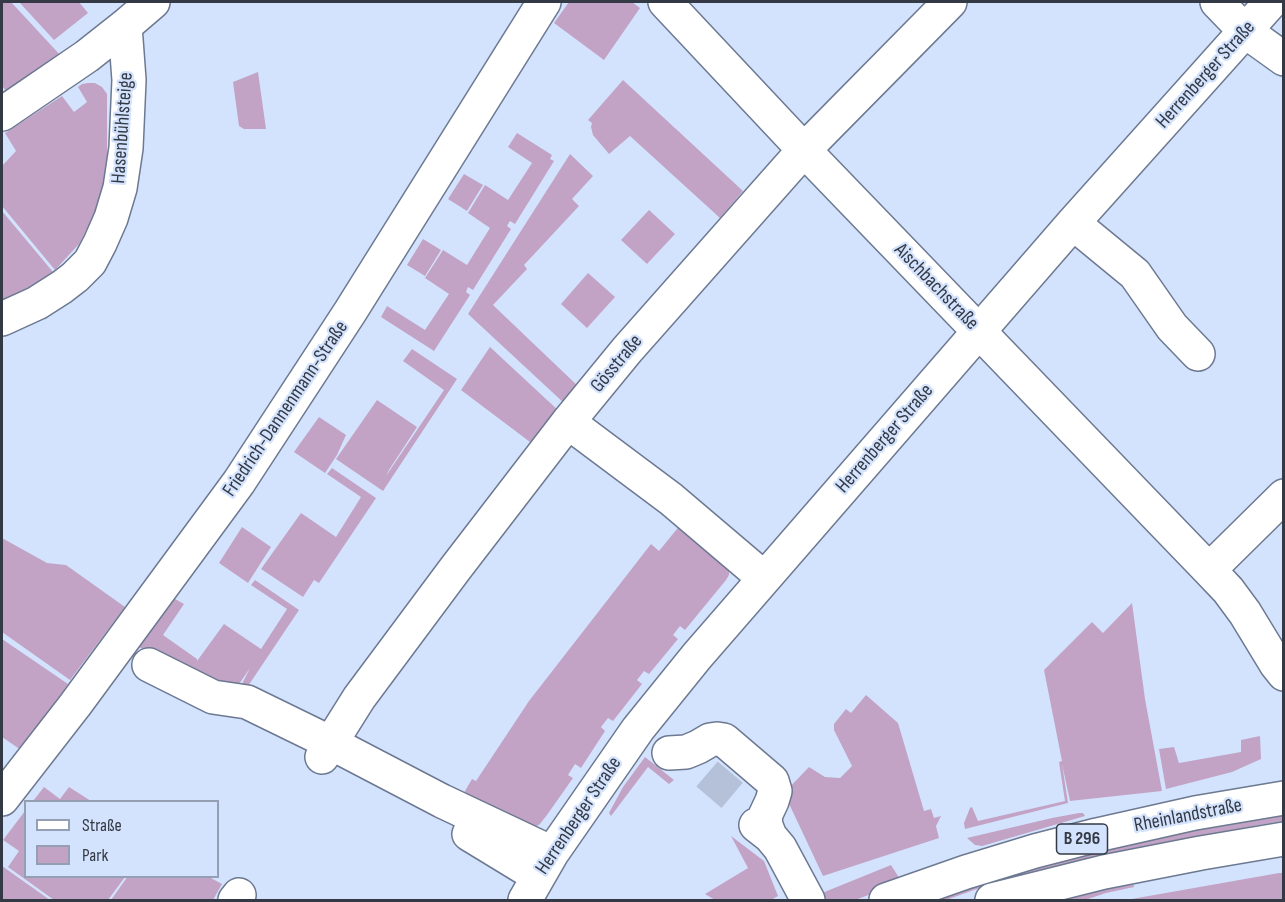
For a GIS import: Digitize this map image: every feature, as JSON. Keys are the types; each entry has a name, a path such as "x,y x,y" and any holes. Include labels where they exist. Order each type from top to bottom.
{"street":[{"path":"2,114 87,56 153,2"},
{"name":"Friedrich-Dannenmann-Straße","path":"2,799 75,705 239,482 350,312 544,2"},
{"name":"Aischbachstraße","path":"665,2 804,150 1228,590 1284,674"},
{"name":"Gösstraße","path":"327,750 359,698 454,569 627,350 804,150 950,2"},
{"path":"1217,2 1245,31 1284,59"},
{"name":"Herrenberger Straße","path":"533,886 638,729 697,656 1073,223 1270,2"},
{"name":"Hasenbühlsteige","path":"2,319 36,303 75,276 90,262 111,218 120,188 126,148 129,80 125,26"},
{"path":"1073,223 1135,274 1172,327 1197,354"},
{"path":"568,422 671,499 764,578"},
{"path":"1209,570 1284,496"},
{"path":"149,665 250,715 438,799 533,886"},
{"path":"638,729 677,759 710,740 724,740 772,781 775,791 765,816 766,826 763,830 780,848 808,900"},
{"name":"Rheinlandstraße","path":"886,900 1004,860 1097,835 1195,813 1284,798"},
{"path":"452,824 533,886"},
{"name":"Rheinlandstraße","path":"992,900 1113,870 1284,839"}],"green space":[{"path":"2,2 11,2 62,57 8,93 2,86"},
{"path":"19,2 79,2 88,13 54,40"},
{"path":"569,2 632,2 640,8 604,60 554,23"},
{"path":"258,72 266,129 244,129 239,126 233,82"},
{"path":"623,80 743,191 720,218 630,136 609,154 593,135 592,123 588,120"},
{"path":"95,83 102,87 107,94 107,157 104,182 93,217 79,244 55,270 2,206 2,166 16,151 5,133 62,96 74,112 87,102 78,87"},
{"path":"517,133 552,155 550,159 554,161 515,224 510,221 507,226 511,229 473,290 468,287 466,292 470,295 434,351 381,317 387,306 425,330 449,294 425,278 443,250 467,265 490,228 468,213 485,185 508,200 532,163 508,147"},
{"path":"570,154 593,176 572,199 579,206 524,265 527,269 493,305 580,388 565,404 468,314"},
{"path":"464,174 483,185 467,211 448,199"},
{"path":"649,210 675,234 647,264 621,240"},
{"path":"2,211 53,272 36,285 2,301"},
{"path":"423,239 441,250 425,276 407,265"},
{"path":"588,273 615,297 587,328 561,304"},
{"path":"490,347 560,412 534,445 461,390"},
{"path":"412,349 457,379 383,491 336,459 377,400 417,427 386,476 444,390 403,361"},
{"path":"319,417 346,435 325,473 294,452"},
{"path":"332,468 376,498 319,583 314,580 303,597 261,569 301,513 336,537 361,497 327,474"},
{"path":"681,524 729,569 729,575 685,630 680,626 673,635 678,639 649,674 644,671 637,680 642,684 613,721 608,718 601,727 605,731 581,768 575,764 568,775 573,778 539,825 526,830 461,798 472,779 476,781 529,701 651,544 659,551"},
{"path":"242,527 271,547 248,583 219,563"},
{"path":"2,538 47,563 66,565 125,607 70,680 2,632"},
{"path":"255,580 299,610 242,695 238,692 250,668 235,690 209,689 139,647 175,599 184,604 163,635 197,661 224,624 261,649 287,609 251,585"},
{"path":"1132,603 1145,699 1162,791 1070,801 1062,764 1068,803 965,829 964,823 972,807 978,821 1065,801 1059,762 1062,761 1044,670 1092,622 1103,633"},
{"path":"2,639 68,684 21,750 2,737"},
{"path":"866,695 898,723 924,811 931,809 934,818 941,816 936,826 939,838 823,876 784,793 809,767 825,777 840,778 852,766 834,730 834,724 846,709 851,713"},
{"path":"1260,736 1261,759 1232,772 1166,789 1159,749 1174,747 1179,763 1241,752 1241,740"},
{"path":"645,757 674,780 669,784 648,767 611,816 609,813 623,787"},
{"path":"44,787 60,799 69,787 89,800 34,800"},
{"path":"1283,809 1283,821 1057,866 988,885 946,900 922,900 1072,853"},
{"path":"24,812 24,878 124,878 108,900 54,900 8,867 19,851 3,840"},
{"path":"1079,813 1085,816 982,846 975,845 967,838 1052,818"},
{"path":"731,836 764,861 778,896 771,900 715,900 705,894 748,868"},
{"path":"891,865 898,876 893,886 855,900 827,900 822,893"},
{"path":"2,866 50,900 2,900"},
{"path":"1283,873 1283,900 1126,900"},
{"path":"127,878 211,878 222,884 213,900 111,900"},
{"path":"1134,885 1134,887 1085,900 1041,900 1109,886"}],"tunnel":[{"path":"707,774 740,802"}]}
